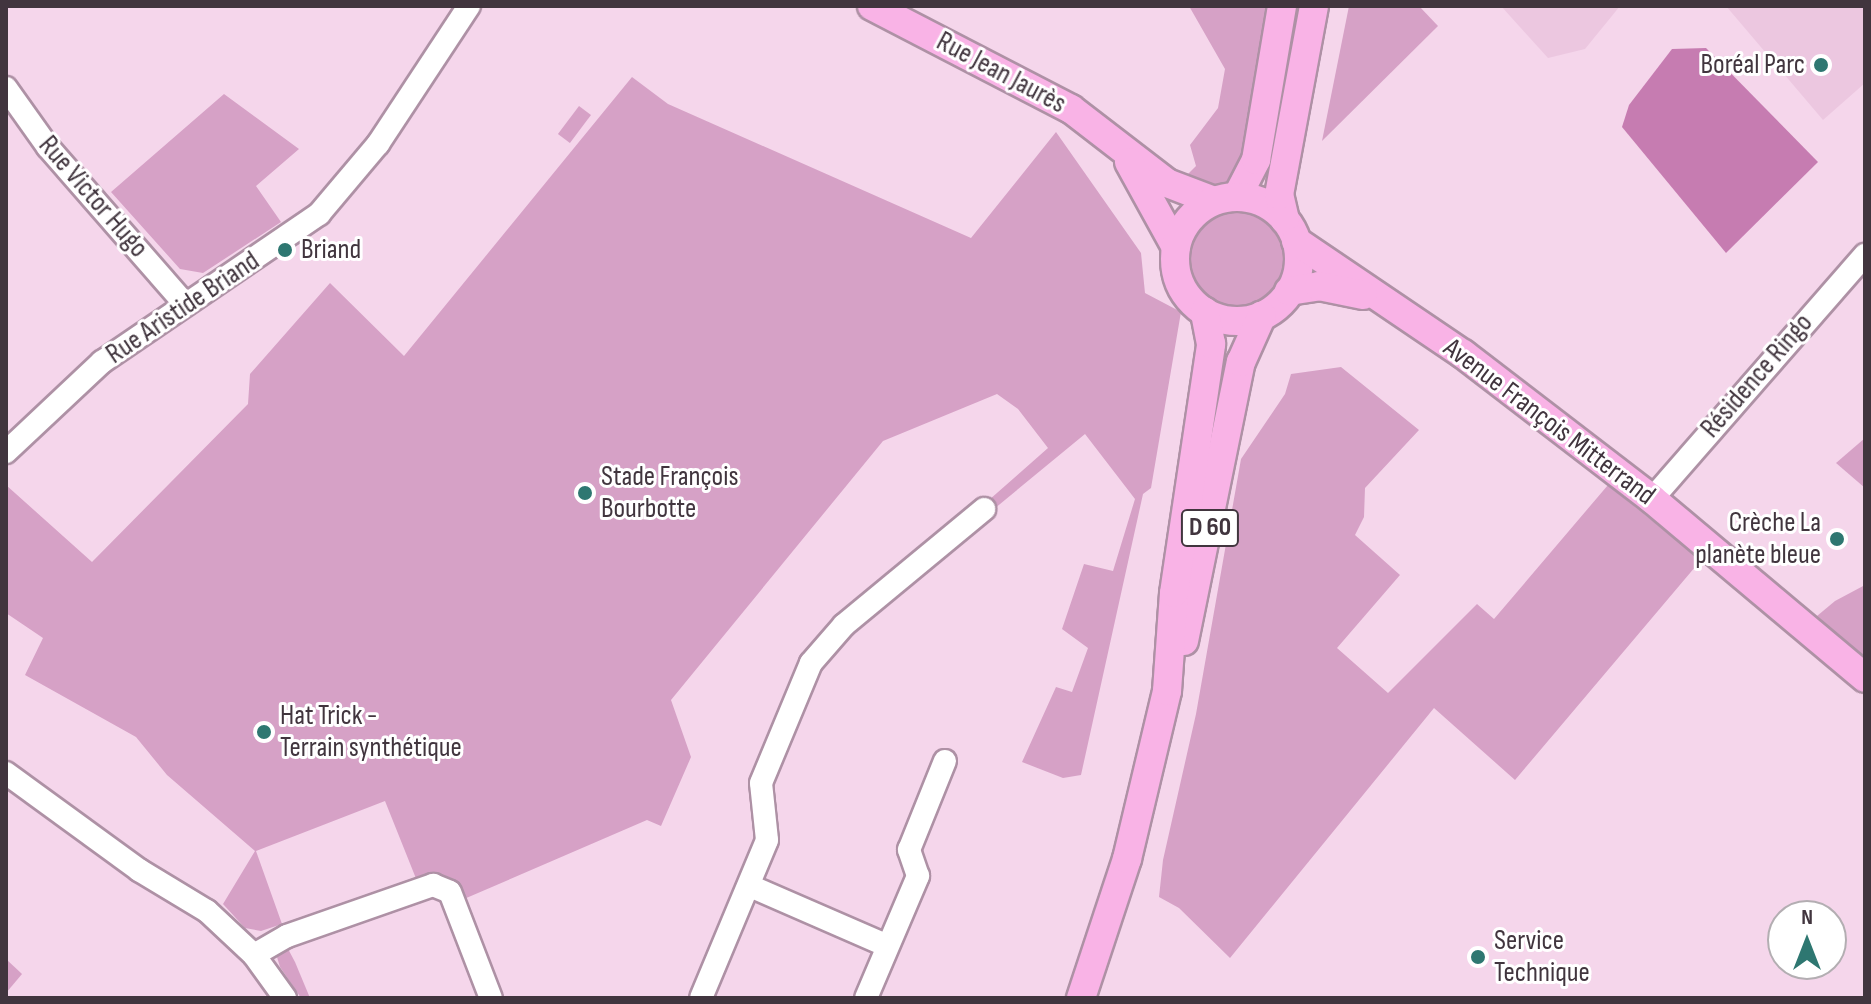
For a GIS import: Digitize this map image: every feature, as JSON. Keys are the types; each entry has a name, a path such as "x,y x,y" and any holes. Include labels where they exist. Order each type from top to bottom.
{"main road":[{"name":"Rue Jean Jaurès","path":"872,6 1071,109 1167,183 1226,199"},
{"path":"1176,247 1185,224 1226,199 1256,160 1282,6"},
{"path":"1122,151 1176,247 1180,284 1205,312 1233,320 1262,315 1289,291 1299,262 1279,195 1314,6"},
{"path":"1226,199 1265,204 1291,231"},
{"name":"Avenue François Mitterrand","path":"1291,231 1375,297 1463,354 1652,499 1865,678"},
{"path":"1289,291 1319,286 1375,297"},
{"name":"D 60","path":"1167,691 1174,593 1211,344 1205,312"},
{"name":"D 60","path":"1081,998 1135,831 1167,691 1188,627 1241,362 1262,315"}],"street":[{"name":"Rue Aristide Briand","path":"6,452 76,383 184,303 319,214 378,144 469,6"},
{"name":"Rue Victor Hugo","path":"6,88 48,147 184,303"},
{"name":"Résidence Ringo","path":"1652,499 1865,255"},
{"path":"701,998 767,840 761,783 811,663 844,625 984,509"},
{"path":"866,998 918,876 909,850 945,761"},
{"path":"6,773 108,848 207,911 254,955 285,998"},
{"path":"254,955 287,936 433,885 450,892 491,998"},
{"path":"750,886 888,946"}],"shaded area":[{"path":"1189,6 1271,6 1249,149 1229,184 1210,191 1180,182 1196,166 1190,145 1218,108 1225,69"},
{"path":"1349,6 1419,6 1438,26 1322,141"},
{"path":"1501,6 1620,6 1585,49 1548,58"},
{"name":"Boréal Parc","path":"1726,6 1865,6 1865,83 1823,120"},
{"path":"1706,48 1818,162 1726,253 1622,127 1629,105 1672,49"},
{"name":"Stade François Bourbotte","path":"632,77 668,104 971,238 1056,132 1141,253 1145,293 1181,312 1151,488 1143,494 1081,775 1063,778 1022,762 1056,687 1072,692 1088,648 1062,629 1084,564 1113,571 1135,499 1085,434 994,509 989,500 1048,448 1018,409 997,394 883,441 671,700 691,757 661,826 647,820 464,899 419,886 385,801 256,851 282,924 261,931 245,928 223,904 255,851 167,775 136,737 25,675 43,638 6,613 6,485 92,562 248,404 250,374 330,283 404,356"},
{"path":"224,94 299,149 256,186 281,222 203,273 180,269 111,192"},
{"path":"579,106 591,115 570,143 558,134"},
{"path":"1237,211 1256,214 1272,225 1283,241 1286,260 1283,279 1272,295 1256,306 1237,309 1218,306 1202,295 1191,279 1188,260 1191,241 1202,225 1218,214"},
{"path":"1341,367 1419,430 1365,488 1364,517 1355,535 1400,575 1337,648 1388,693 1477,604 1494,619 1608,485 1701,560 1515,780 1434,708 1230,958 1179,908 1159,897 1163,860 1196,714 1241,459 1285,394 1291,374"},
{"path":"1865,438 1865,488 1836,463"},
{"path":"1865,585 1865,678 1805,626 1835,601"},
{"path":"287,947 310,998 301,998 280,967 277,957"},
{"path":"6,959 22,974 6,993"}],"place":[{"name":"Boréal Parc","path":"1821,65"},
{"name":"Briand","path":"285,250"},
{"name":"Stade François Bourbotte","path":"585,493"},
{"name":"Crèche La planète bleue","path":"1837,539"},
{"name":"Hat Trick - Terrain synthétique","path":"264,732"},
{"name":"Service Technique","path":"1478,957"}]}
